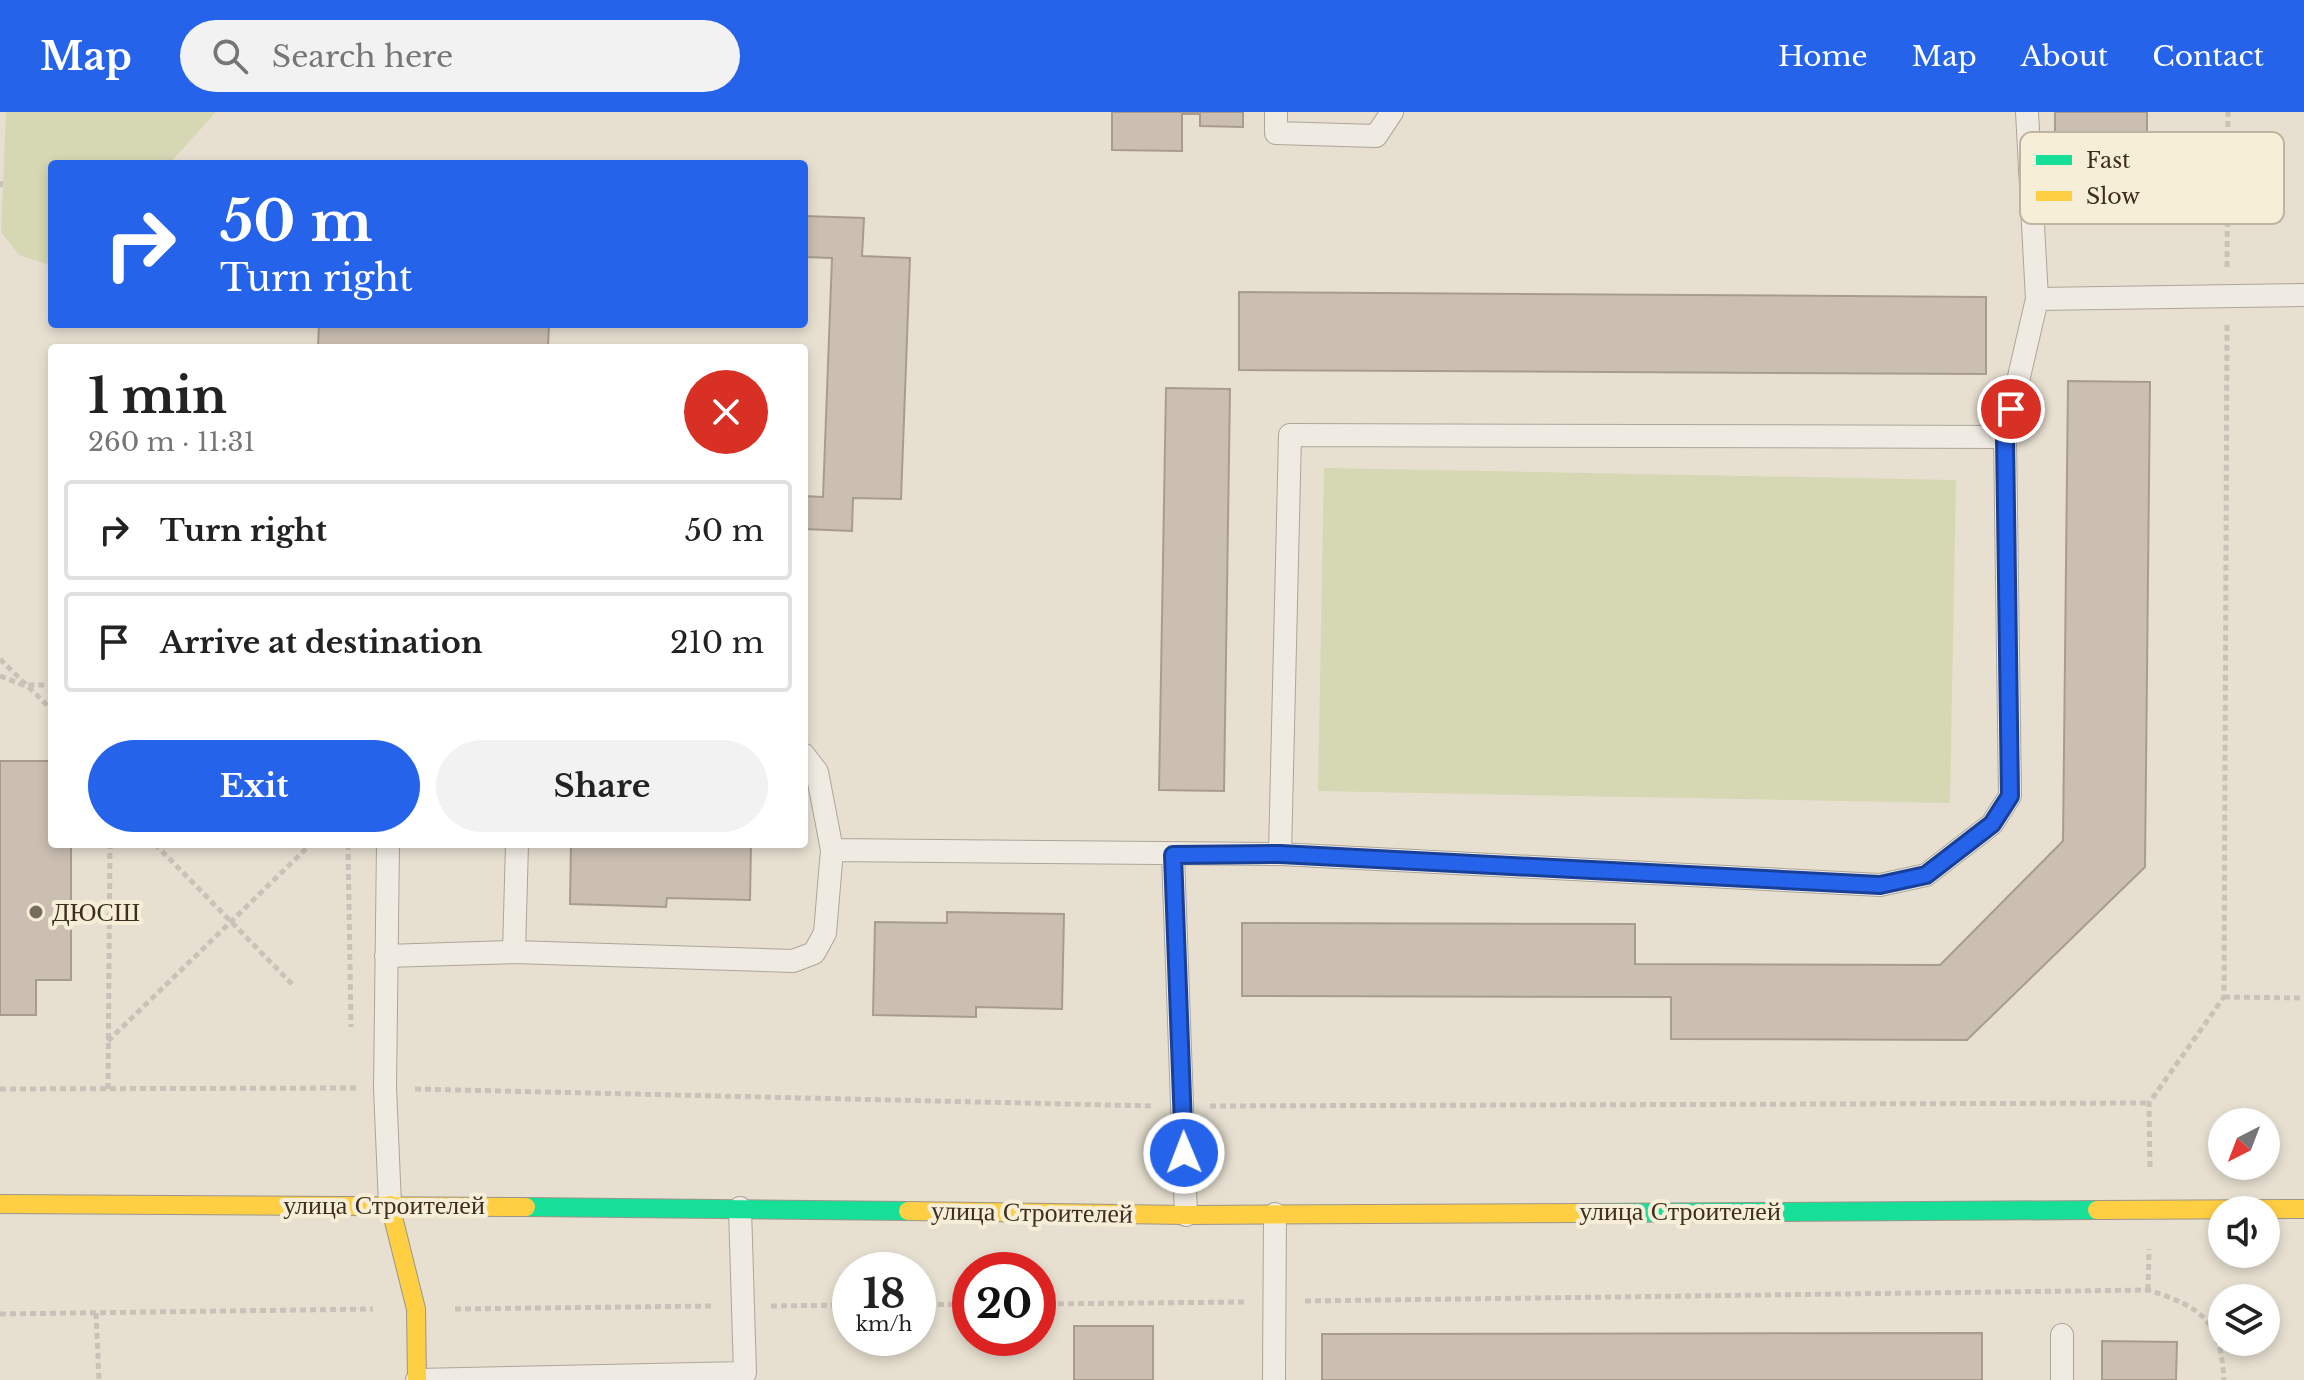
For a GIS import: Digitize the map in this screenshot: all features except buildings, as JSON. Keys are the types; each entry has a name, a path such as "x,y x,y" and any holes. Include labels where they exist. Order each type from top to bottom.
{"street":[{"name":"улица Строителей","path":"0,1204 740,1208 1186,1215 2304,1209"},
{"path":"390,1205 416,1309 417,1380"}],"lane":[{"path":"1276,112 1276,133 1376,136 1392,112"},
{"path":"2027,112 2028,132"},
{"path":"832,850 1280,854 1880,885 1926,875 1992,824 2010,796 2005,437 2037,299 2033,224"},
{"path":"2037,299 2304,295"},
{"path":"1280,854 1290,435 2005,437"},
{"path":"386,956 514,952 793,961 814,953 825,933 832,850 817,772 808,760"},
{"path":"388,848 385,1088 390,1205"},
{"path":"514,952 517,848"},
{"path":"1173,855 1186,1215"},
{"path":"417,1380 745,1373 740,1208"},
{"path":"1274,1380 1275,1214"},
{"path":"2062,1335 2062,1380"}],"path":[{"path":"2228,112 2228,132"},
{"path":"0,187 2,177"},
{"path":"2150,1208 2149,1103 2224,997 2227,224"},
{"path":"0,659 48,707"},
{"path":"0,676 23,685 48,685"},
{"path":"108,1089 110,848"},
{"path":"159,848 292,984"},
{"path":"108,1041 307,848"},
{"path":"348,848 351,1043"},
{"path":"2224,997 2304,998"},
{"path":"352,1073 352,1088"},
{"path":"0,1089 385,1088 1183,1107 2149,1103"},
{"path":"1056,1304 2148,1290 2186,1302 2207,1319 2223,1351 2224,1380"},
{"path":"0,1314 832,1305"},
{"path":"96,1313 99,1380"}],"green space":[{"path":"6,112 216,112 173,160 48,160 48,265 19,255 1,232"},
{"path":"1324,468 1956,480 1950,803 1318,791"}],"traffic: fast":[{"path":"526,1207 908,1211"},
{"path":"1589,1213 2097,1210"}],"traffic: slow":[{"path":"0,1204 526,1207"},
{"path":"390,1205 416,1309 417,1380"},
{"path":"2097,1210 2304,1209"},
{"path":"908,1211 1186,1215 1589,1213"}],"place":[{"name":"ДЮСШ","path":"36,912"}],"route":[{"path":"1184,1153 1173,855 1280,854 1880,885 1926,875 1992,824 2010,796 2005,437 2011,409"}]}
